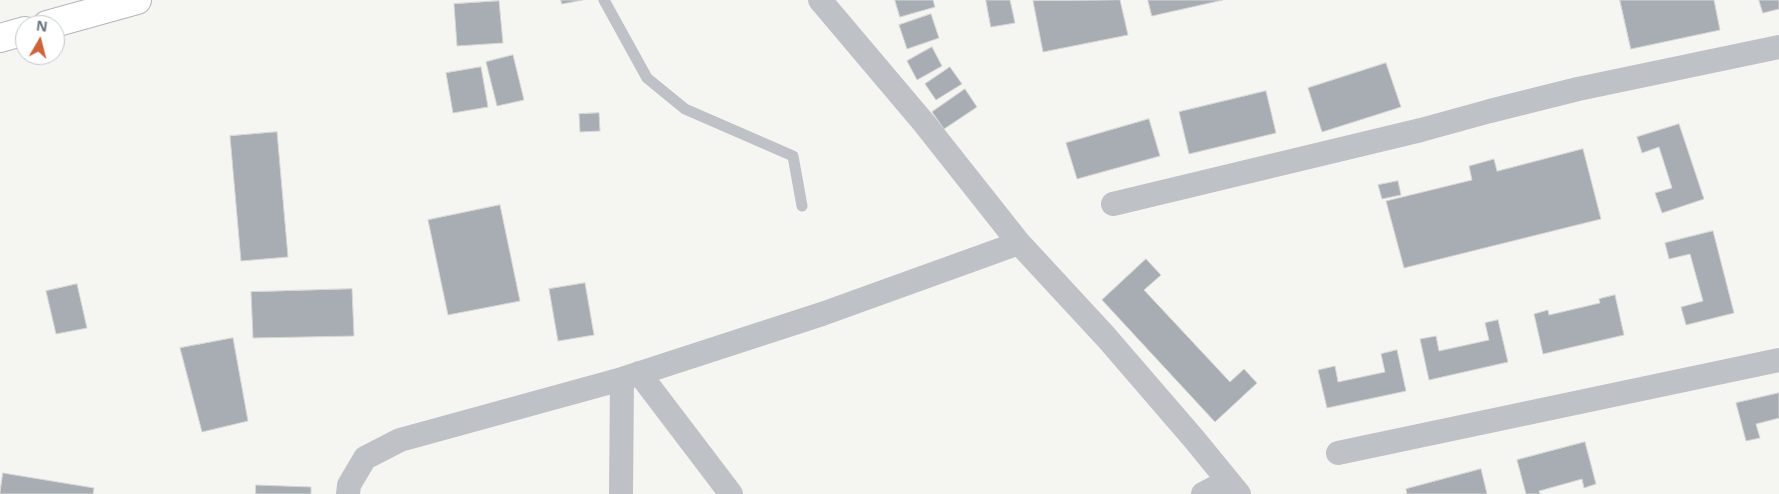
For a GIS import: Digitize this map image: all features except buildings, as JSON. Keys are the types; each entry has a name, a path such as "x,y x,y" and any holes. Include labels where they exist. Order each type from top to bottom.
{"highway":[{"path":"65,20 138,0"},
{"path":"0,38 15,34"}],"street":[{"path":"820,0 924,123 1019,243 1106,337 1234,487 1203,494"},
{"path":"1113,204 1411,133 1490,110 1578,89 1779,47"},
{"path":"348,494 349,485 365,458 400,440 630,376 822,314 1019,243"},
{"path":"1338,453 1779,360"},
{"path":"621,494 630,376"},
{"path":"630,376 731,494"}],"lane":[{"path":"604,0 646,78 685,109 793,156 802,206"}]}
